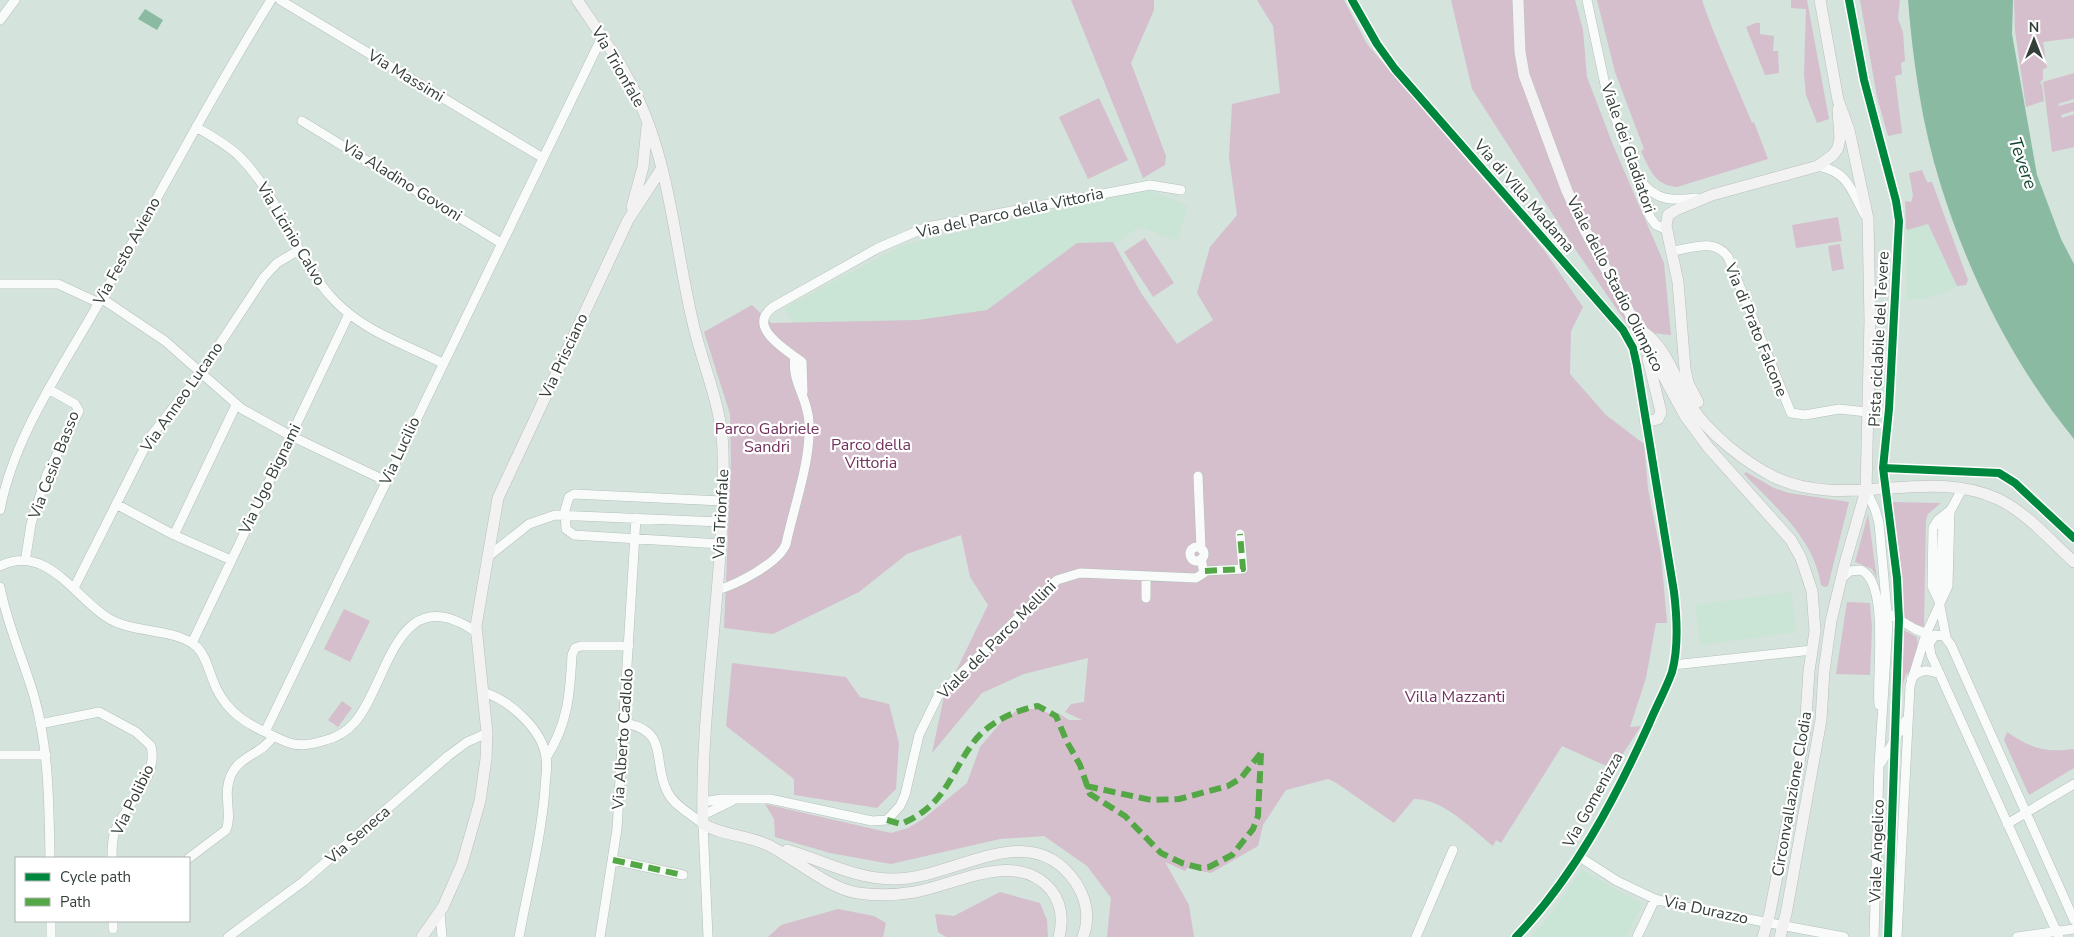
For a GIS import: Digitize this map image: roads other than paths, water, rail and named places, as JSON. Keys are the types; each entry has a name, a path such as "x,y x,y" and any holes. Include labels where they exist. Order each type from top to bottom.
{"main road":[{"name":"Via Trionfale","path":"577,0 630,82 648,122 662,168 684,289 697,343 721,418 723,452 722,500 704,745 703,819"},
{"name":"Viale dello Stadio Olimpico","path":"1518,0 1520,52 1528,88 1579,218 1685,416 1705,444 1778,524 1799,553 1809,581 1815,610 1812,650"},
{"path":"1721,438 1695,397 1687,378 1673,251 1666,220 1670,213 1712,195 1818,166 1838,148 1840,138 1838,100 1820,0"},
{"name":"Circonvallazione Clodia","path":"1780,937 1784,926 1821,720 1826,651 1841,579 1866,490 1870,320 1868,219 1849,130 1838,100"},
{"name":"Via Prisciano","path":"628,220 643,167 648,122"},
{"name":"Via Prisciano","path":"422,937 440,913 462,864 474,829 484,780 486,733 476,632 490,555 496,507 501,491 628,220 662,168"},
{"path":"1638,328 1652,371 1661,412 1658,419 1645,422"},
{"path":"1638,328 1654,342 1692,407 1721,438 1751,463 1789,483 1816,489 1866,490 1893,487 1962,489 1986,495 2005,503 2023,516 2074,562"},
{"name":"Circonvallazione Clodia","path":"1763,937 1768,922 1803,745 1812,650"},
{"path":"703,819 723,832 854,873 892,879 921,876 998,854 1023,851 1039,852 1052,858 1063,867 1082,894 1087,915 1083,937"},
{"path":"768,845 837,886 859,894 914,892 991,872 1022,871 1042,881 1056,897 1062,916 1059,937"}],"street":[{"path":"0,20 3,9 15,0"},
{"name":"Via Festo Avieno","path":"0,510 16,457 50,390 196,127 271,0"},
{"name":"Via Massimi","path":"280,0 543,158"},
{"name":"Via di Villa Madama","path":"1352,0 1377,44 1395,69 1626,335 1635,354 1675,600 1673,665"},
{"name":"Viale dei Gladiatori","path":"1587,0 1607,94 1636,172 1650,217 1656,225 1667,230"},
{"name":"Via Lucilio","path":"190,857 226,830 229,819 226,795 231,775 242,760 266,747 273,736 271,719 442,363 602,37"},
{"name":"Via Aladino Govoni","path":"302,120 501,243"},
{"name":"Via Licinio Calvo","path":"196,127 228,147 243,160 266,190 299,250 327,292 349,314 378,332 442,363"},
{"path":"1818,166 1830,169 1843,176 1868,219"},
{"path":"1636,172 1647,188 1661,198 1678,200 1712,195"},
{"name":"Via del Parco della Vittoria","path":"716,590 732,586 783,552 810,442 809,421 803,392 804,369 802,362 768,334 764,323 768,312 863,256 901,237 942,224 1154,185 1181,190"},
{"name":"Via di Prato Falcone","path":"1673,251 1713,245 1723,251 1728,257 1791,413 1804,415 1840,409 1867,412"},
{"name":"Via Anneo Lucano","path":"74,588 150,437 200,374 269,271 299,250"},
{"path":"0,284 39,283 62,285 100,301 156,334 236,405 291,436 386,481"},
{"name":"Via Ugo Bignami","path":"192,643 349,314"},
{"name":"Via Cesio Basso","path":"26,556 30,524 47,474 79,411 75,404 50,390"},
{"path":"174,535 236,405"},
{"path":"1198,476 1201,549 1194,548 1190,555 1194,560 1201,559 1205,570 1242,569 1240,534"},
{"path":"1962,489 1943,525 1939,601 1946,637 2074,920"},
{"path":"1866,490 1876,508 1879,523 1888,613 1881,679"},
{"path":"720,544 571,534 566,529 565,514 568,498 574,494 722,500"},
{"path":"116,504 174,535 231,560"},
{"path":"490,555 532,522 551,516 565,514 721,522"},
{"name":"Via Alberto Cadlolo","path":"600,937 613,860 625,723 636,518"},
{"path":"0,566 18,562 43,565 60,575 95,610 116,622 192,643 202,654 225,704 240,719 273,736 294,744 308,745 332,738 350,728 361,713 397,642 416,623 429,618 448,619 461,623 476,632"},
{"name":"Viale del Parco Mellini","path":"703,802 770,799 872,821 887,820 904,798 919,735 938,696 1055,582 1063,576 1077,573 1192,579 1202,577 1205,570"},
{"path":"1841,579 1850,571 1858,570 1866,573 1872,580 1878,613 1881,679"},
{"path":"1146,576 1146,598"},
{"path":"0,587 4,606 34,697 46,755 50,857"},
{"name":"Viale Angelico","path":"1897,937 1911,679 1929,635 1939,601"},
{"path":"1888,613 1929,635 1938,634 1946,637"},
{"path":"1929,635 1929,647 1940,674 2058,934"},
{"path":"520,937 542,819 546,758 559,734 569,704 572,655 575,648 581,646 629,646"},
{"path":"1673,665 1812,650"},
{"name":"Via Gomenizza","path":"1516,937 1537,914 1578,856 1622,781 1673,665"},
{"path":"1911,679 1922,671 1940,674"},
{"name":"Viale Angelico","path":"1874,937 1881,679"},
{"path":"482,692 508,704 520,714 536,736 546,758"},
{"name":"Via Polibio","path":"40,724 99,712 136,732 151,746 152,762 140,789 114,833 112,857"},
{"name":"Viale Angelico","path":"1879,765 1908,718"},
{"path":"625,723 643,728 649,732 655,743 668,792 703,819"},
{"name":"Via Seneca","path":"228,937 304,881 448,756 466,742 486,733"},
{"path":"0,755 46,755"},
{"path":"2007,824 2074,784"},
{"name":"Viale del Parco Mellini","path":"703,819 736,800"},
{"name":"Via Trionfale","path":"703,819 708,937"},
{"path":"1416,937 1453,850"},
{"name":"Via Durazzo","path":"1578,856 1617,881 1655,899 1685,907 1844,937"},
{"path":"613,860 683,875"},
{"path":"1637,937 1655,899"},
{"path":"440,913 442,937"},
{"path":"51,922 51,937"},
{"path":"2017,937 2058,934 2074,929"}],"water":[{"name":"Tevere","path":"1908,0 2013,0 2012,34 2037,175 2061,239 2074,264 2074,439 2052,411 2013,351 1980,286 1952,220 1934,163 1924,117 1916,70"},
{"path":"145,9 163,20 157,30 138,19"}],"park label":[{"name":"Parco Gabriele Sandri","path":"767,438"},
{"name":"Parco della Vittoria","path":"871,454"},
{"name":"Villa Mazzanti","path":"1455,697"}]}
